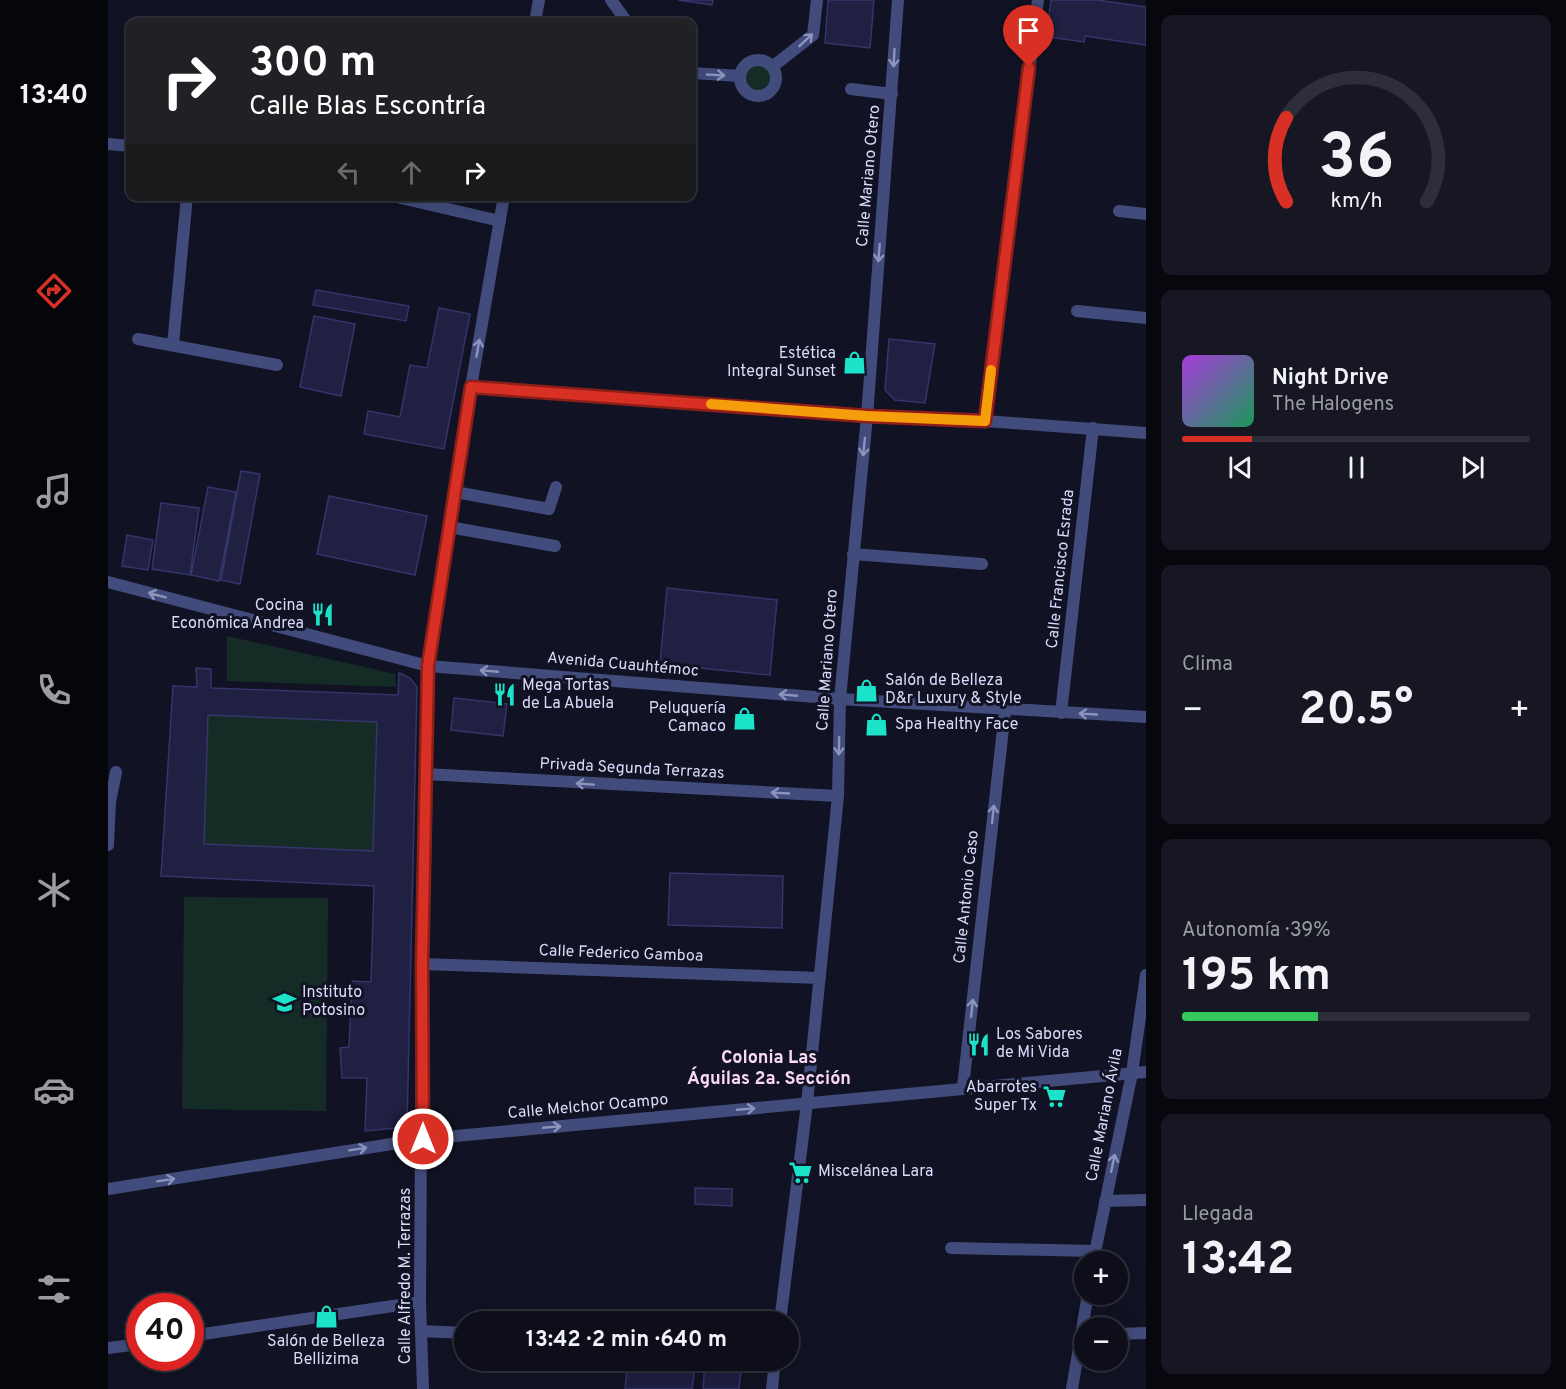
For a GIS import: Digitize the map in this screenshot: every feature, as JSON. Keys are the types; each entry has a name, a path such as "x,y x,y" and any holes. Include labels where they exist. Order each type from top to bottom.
{"street":[{"path":"536,18 539,0"},
{"path":"610,0 624,18"},
{"path":"772,67 813,35 817,0"},
{"name":"Calle Mariano Otero","path":"781,1311 807,1103 838,796 840,699 867,416 898,0"},
{"path":"985,421 1038,0"},
{"path":"756,60 772,67 776,84 763,96 746,92 740,76 745,65 756,60"},
{"path":"696,73 740,76"},
{"path":"851,89 892,94"},
{"path":"108,144 126,146"},
{"path":"173,345 187,201"},
{"path":"414,201 500,221"},
{"name":"Calle Alfredo M. Terrazas","path":"423,1389 420,1302 423,1139 422,964 428,666 454,492 503,201"},
{"path":"1119,211 1146,214"},
{"path":"1077,311 1146,318"},
{"path":"138,339 277,365"},
{"path":"471,387 867,416 985,421 1146,433"},
{"name":"Calle Francisco Esrada","path":"1061,713 1093,428"},
{"path":"454,492 549,509 556,487"},
{"path":"449,527 555,546"},
{"path":"853,554 982,564"},
{"name":"Avenida Cuauhtémoc","path":"108,582 428,666 1005,711 1146,717"},
{"name":"Calle Antonio Caso","path":"963,1087 1005,711"},
{"path":"108,845 109,802 116,772"},
{"name":"Privada Segunda Terrazas","path":"425,774 838,796"},
{"name":"Calle Federico Gamboa","path":"422,964 820,978"},
{"name":"Calle Mariano Ávila","path":"1094,1251 1132,1073 1146,975"},
{"name":"Calle Melchor Ocampo","path":"108,1189 423,1139 963,1087 1146,1072"},
{"path":"1105,1201 1146,1200"},
{"path":"951,1248 1074,1255"},
{"path":"204,1334 420,1302"},
{"path":"421,1331 454,1332"},
{"path":"1128,1334 1146,1333"},
{"path":"108,1348 126,1346"},
{"path":"771,1389 773,1371"},
{"path":"1072,1389 1076,1371"}],"green space":[{"path":"758,63 769,67 773,78 769,89 758,93 747,89 743,78 747,67"},
{"path":"227,636 395,674 396,687 227,681"},
{"path":"208,715 377,722 373,851 204,844"},
{"path":"184,897 328,898 326,1111 182,1109"}],"building":[{"path":"678,0 713,0 712,5"},
{"path":"828,0 874,0 870,48 825,43"},
{"path":"1051,0 1097,0 1146,7 1146,45 1085,36 1084,42 1049,37 1050,29 1047,29"},
{"path":"316,290 409,306 406,321 313,305"},
{"path":"439,308 470,314 444,449 364,434 368,411 400,417 410,365 427,368"},
{"path":"314,316 355,324 341,396 300,387"},
{"path":"889,339 935,344 925,403 895,400 885,390"},
{"path":"241,471 260,474 240,584 221,580"},
{"path":"208,487 236,492 219,581 191,575"},
{"path":"329,496 427,516 415,575 317,554"},
{"path":"161,503 199,508 190,575 152,569"},
{"path":"127,535 153,540 148,570 122,566"},
{"path":"667,588 777,600 770,675 660,664"},
{"path":"196,668 211,669 211,688 398,695 399,673 410,678 417,687 407,1127 365,1131 367,1078 342,1078 340,1048 349,1047 352,981 371,982 374,886 161,876 173,686 197,687","holes":["208,715 377,722 373,851 204,844"]},
{"path":"454,698 507,704 503,736 451,730"},
{"path":"670,873 783,876 782,928 668,925"},
{"path":"695,1188 732,1189 732,1206 695,1204"},
{"path":"627,1371 694,1371 692,1389 625,1389"},
{"path":"704,1371 741,1371 739,1389 703,1389"}],"slow traffic":[{"path":"711,404 867,416 985,421 991,370"}],"place":[{"name":"Estética Integral Sunset","path":"854,363"},
{"name":"Cocina Económica Andrea","path":"322,615"},
{"name":"Salón de Belleza D&r Luxury & Style","path":"867,690"},
{"name":"Mega Tortas de La Abuela","path":"504,695"},
{"name":"Peluquería Camaco","path":"744,718"},
{"name":"Spa Healthy Face","path":"877,725"},
{"name":"Instituto Potosino","path":"284,1002"},
{"name":"Los Sabores de Mi Vida","path":"978,1044"},
{"name":"Abarrotes Super Tx","path":"1055,1097"},
{"name":"Miscelánea Lara","path":"800,1172"},
{"name":"Salón de Belleza Bellizima","path":"326,1317"}],"district":[{"name":"Colonia Las Águilas 2a. Sección","path":"769,1068"}],"route":[{"path":"423,1139 422,964 428,666 471,387 867,416 985,421 1029,67"}]}
